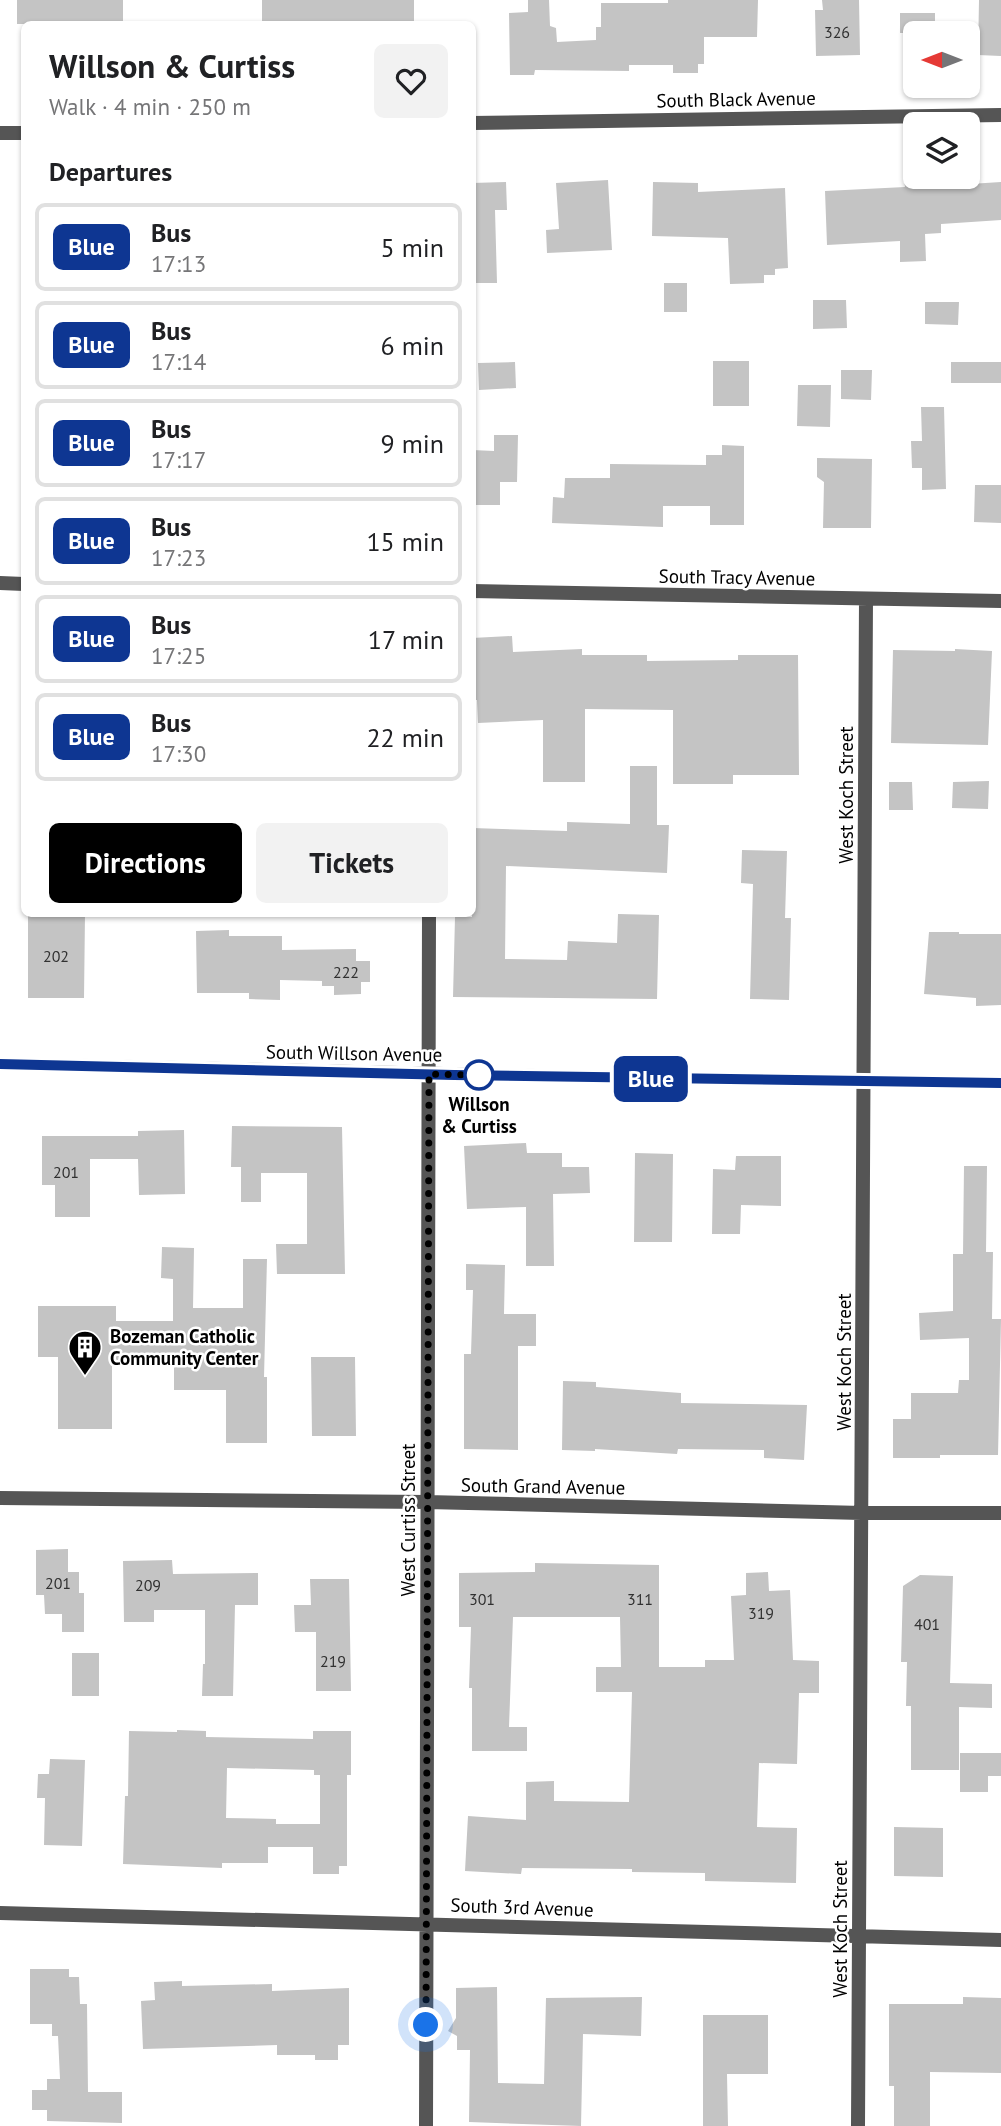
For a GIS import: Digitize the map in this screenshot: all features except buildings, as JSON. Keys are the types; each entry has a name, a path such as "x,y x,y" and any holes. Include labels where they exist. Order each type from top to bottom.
{"main road":[{"name":"South Willson Avenue","path":"0,1064 864,1083 1001,1083"}],"street":[{"name":"South Black Avenue","path":"476,123 1001,116"},
{"path":"0,133 21,132"},
{"path":"0,583 21,584"},
{"name":"South Tracy Avenue","path":"476,591 1001,601"},
{"name":"West Koch Street","path":"858,2126 866,598"},
{"name":"West Curtiss Street","path":"426,2126 429,917"},
{"name":"South Grand Avenue","path":"0,1497 427,1502 862,1513 1001,1513"},
{"name":"South 3rd Avenue","path":"0,1913 1001,1940"}],"bus line":[{"name":"Blue","path":"0,1064 864,1083 1001,1083"}],"place":[{"name":"Willson & Curtiss","path":"479,1075"},
{"name":"Bozeman Catholic Community Center","path":"85,1377"}],"route":[{"path":"426,2025 429,1074 479,1075"}]}
